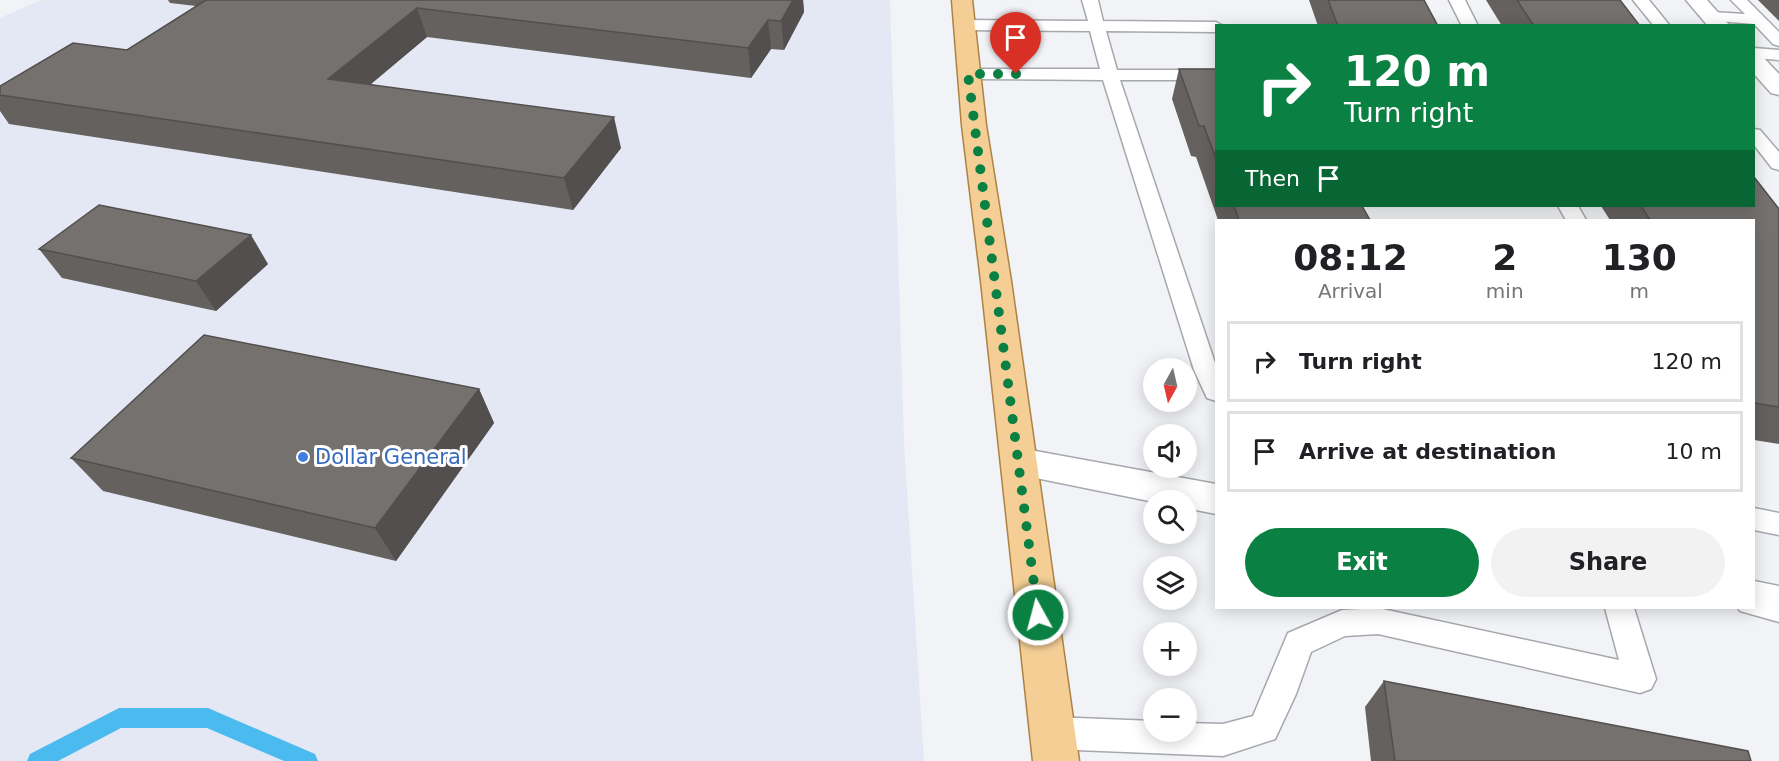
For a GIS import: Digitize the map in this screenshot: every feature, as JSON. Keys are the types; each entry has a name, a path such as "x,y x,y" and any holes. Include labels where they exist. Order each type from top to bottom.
{"main road":[{"path":"962,13 1054,747"}],"street":[{"path":"1696,0 1716,21"},
{"path":"1755,62 1779,88"},
{"path":"1019,462 1215,499"},
{"path":"1755,599 1779,604"}],"lane":[{"path":"1090,0 1110,75 1206,370 1215,390"},
{"path":"1456,0 1469,24"},
{"path":"1641,0 1661,24"},
{"path":"1738,0 1779,41"},
{"path":"962,13 1096,27 1215,27"},
{"path":"1716,21 1758,20"},
{"path":"1755,53 1779,55"},
{"path":"968,74 1215,75"},
{"path":"1755,135 1779,165"},
{"path":"1755,519 1779,524"},
{"path":"1054,747 1223,740 1264,728 1299,643 1342,623 1378,614 1640,679 1620,609"}],"shaded area":[{"path":"41,0 890,0 904,441 924,761 0,761 0,18"}],"building":[{"path":"206,0 793,0 781,21 768,20 748,48 417,8 328,79 614,117 564,178 0,95 0,86 73,43 127,50"},
{"path":"1328,0 1424,0 1437,24 1337,24"},
{"path":"1517,0 1620,0 1638,24 1533,24"},
{"path":"1179,69 1215,69 1215,156 1204,126 1199,126"},
{"path":"1755,178 1779,209 1779,407 1755,403 1755,219 1649,219 1642,207 1755,207"},
{"path":"99,205 251,235 196,281 39,249"},
{"path":"1234,207 1363,207 1369,219 1239,219"},
{"name":"Dollar General","path":"204,335 479,389 375,528 71,458"},
{"path":"1384,681 1748,751 1751,761 1395,761"}],"waterway":[{"path":"37,761 119,718 208,718 308,761"}],"place":[{"name":"Dollar General","path":"303,457"}],"route":[{"path":"1016,74 968,74 1038,615"}]}
